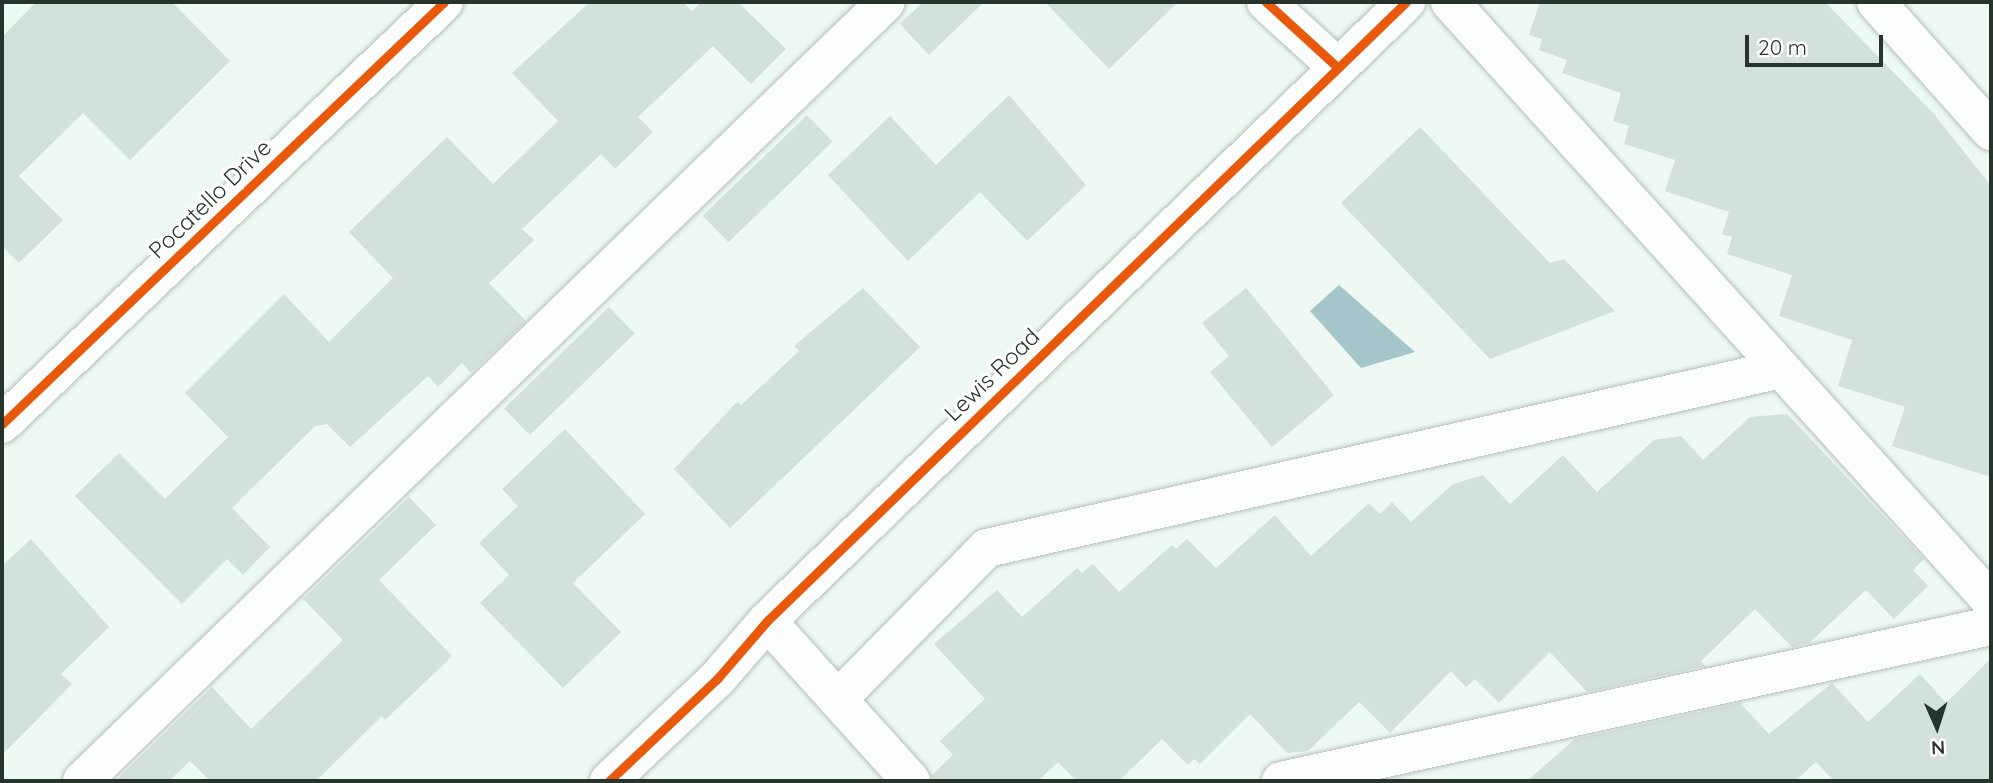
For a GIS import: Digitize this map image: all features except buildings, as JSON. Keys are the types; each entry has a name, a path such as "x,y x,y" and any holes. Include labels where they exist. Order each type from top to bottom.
{"street":[{"name":"Pocatello Drive","path":"2,424 444,2"},
{"path":"82,781 886,2"},
{"path":"1266,2 1336,66"},
{"name":"Lewis Road","path":"610,781 718,679 767,621 1336,66 1406,2"},
{"path":"1450,2 1991,601"},
{"path":"1888,6 1991,131"},
{"path":"841,697 987,548 1781,369"},
{"path":"767,621 841,697 911,781"},
{"path":"1281,781 1991,626"}],"water":[{"path":"1339,285 1415,352 1361,368 1310,311"}],"cycle path":[{"path":"2,424 444,2"},
{"path":"1266,2 1336,66"},
{"path":"609,781 717,679 767,621 1406,2"}]}
